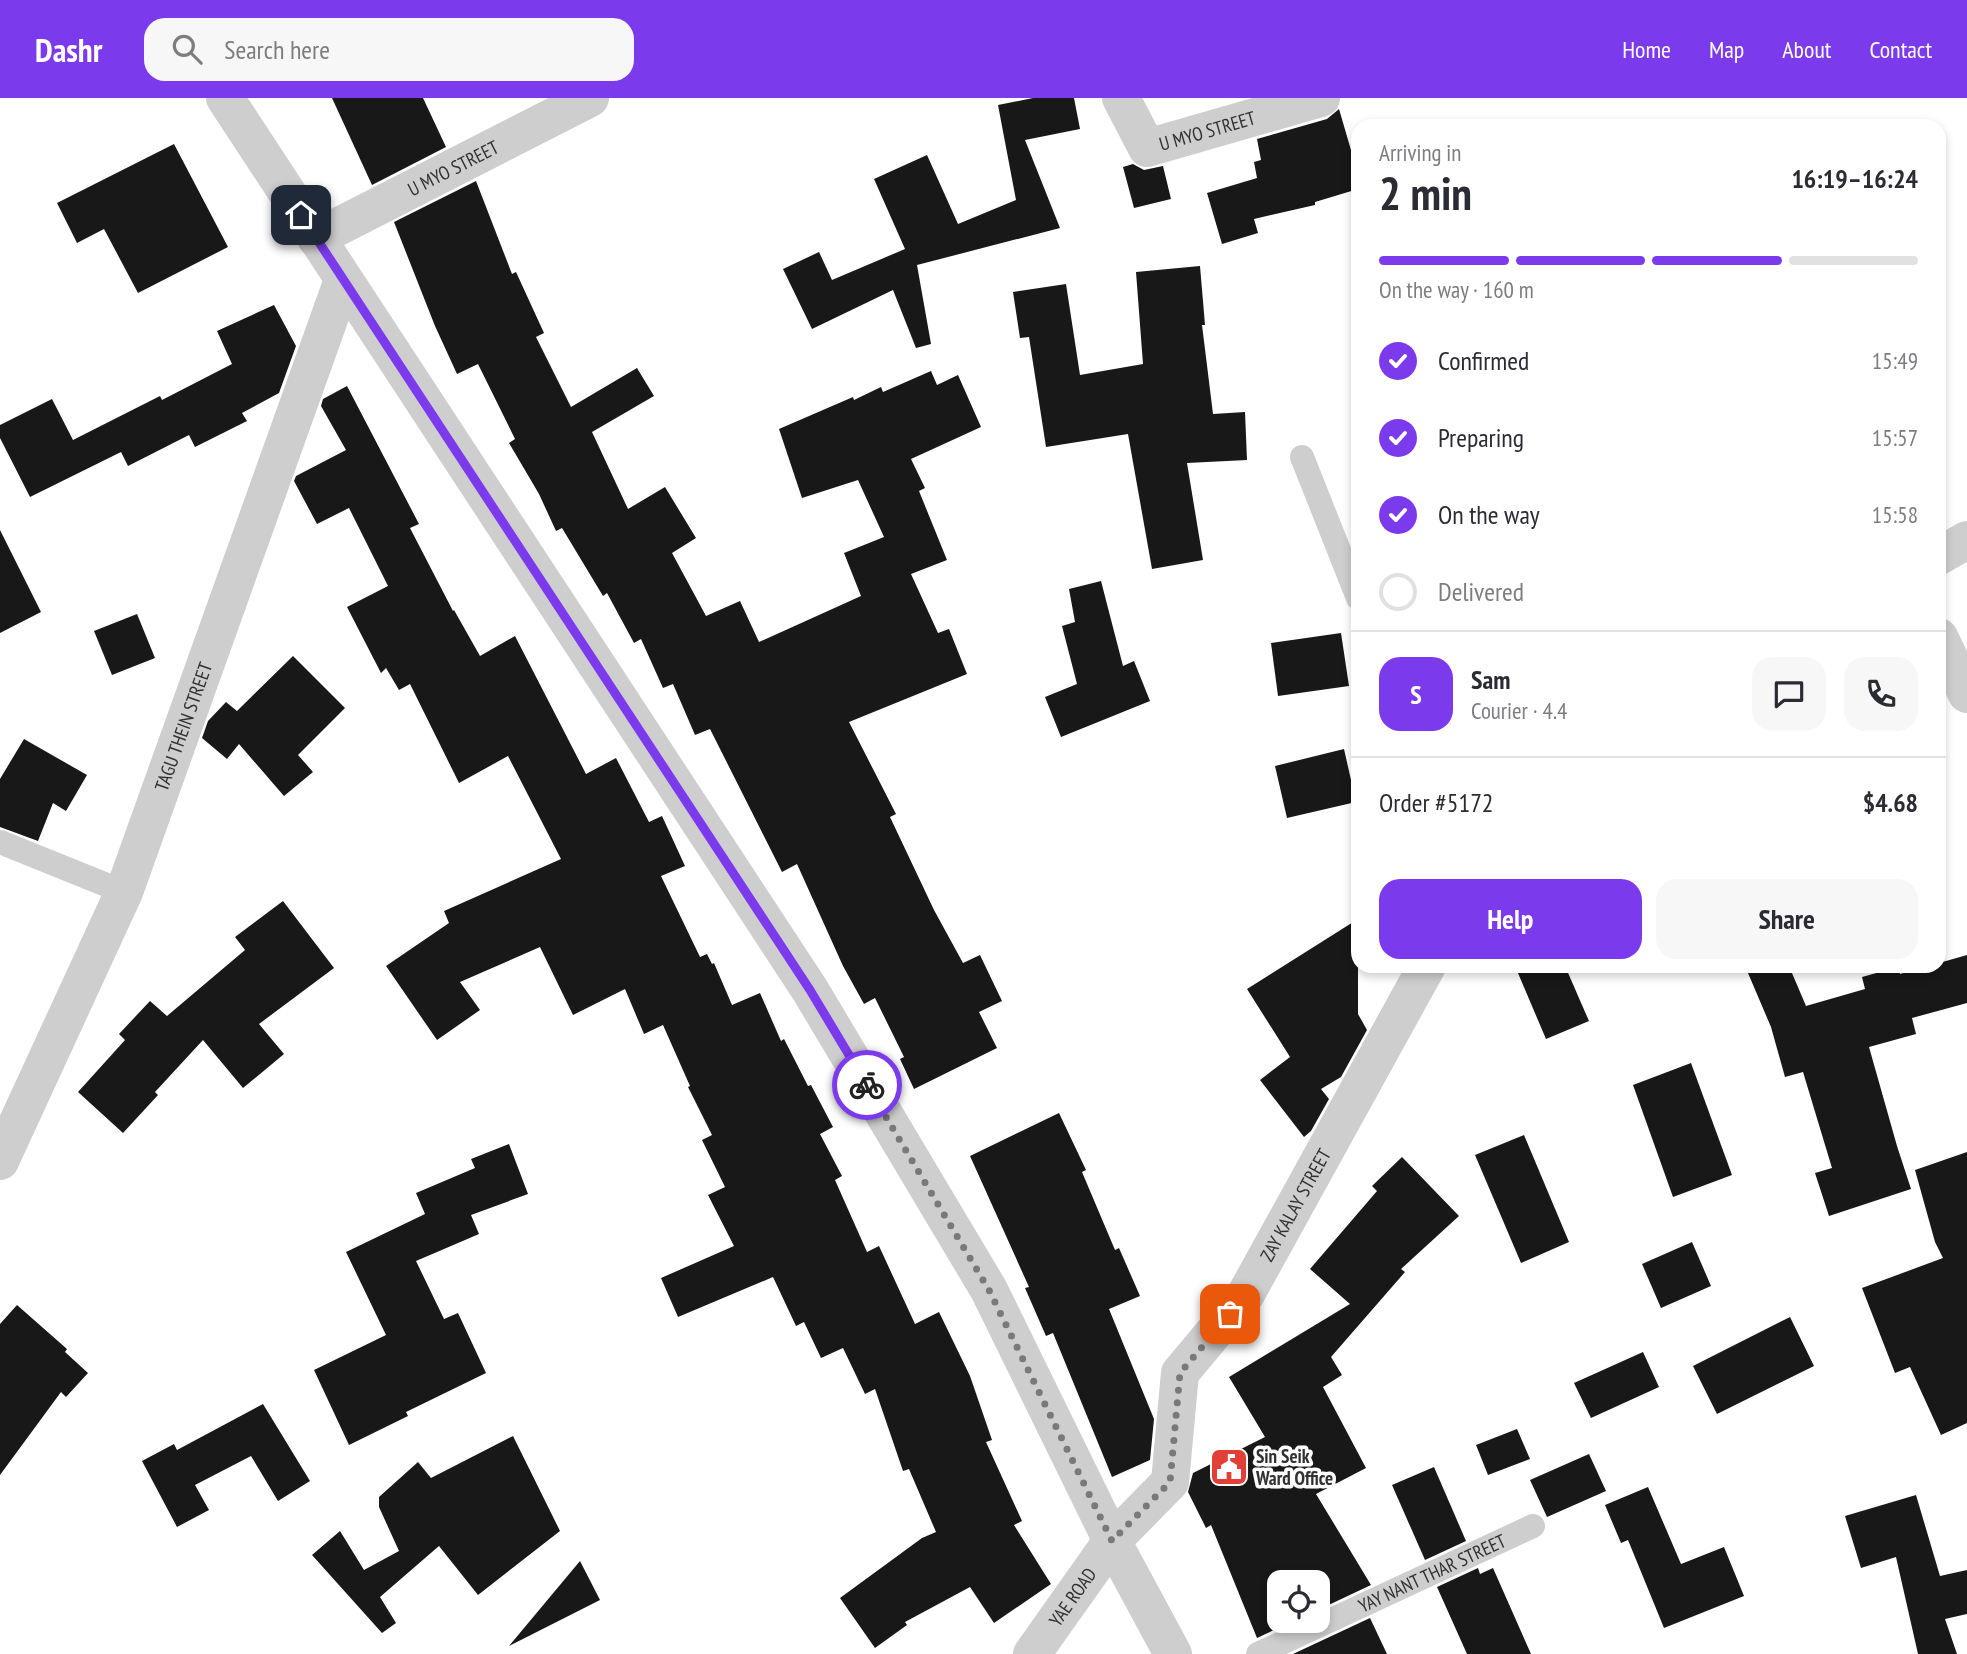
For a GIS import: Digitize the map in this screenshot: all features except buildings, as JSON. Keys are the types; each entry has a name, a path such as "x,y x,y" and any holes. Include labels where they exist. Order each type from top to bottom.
{"street":[{"name":"YAE ROAD","path":"225,98 810,990 989,1290 1112,1541 1173,1654"},
{"name":"U MYO STREET","path":"316,238 590,98"},
{"name":"U MYO STREET","path":"1121,98 1147,148 1321,98"},
{"name":"TAGU THEIN STREET","path":"0,1161 124,892 343,280"},
{"path":"1946,552 1967,540"},
{"path":"1946,651 1967,694"},
{"name":"ZAY KALAY STREET","path":"1112,1541 1170,1482 1180,1373 1247,1294 1423,973"},
{"name":"YAE ROAD","path":"1032,1654 1112,1541"}],"lane":[{"path":"1302,457 1351,580"},
{"path":"0,842 124,892"},
{"name":"YAY NANT THAR STREET","path":"1258,1654 1533,1526"}],"way so far":[{"path":"867,1085 989,1290 1112,1541 1170,1482 1180,1373 1230,1314"}],"place":[{"name":"Sin Seik Ward Office","path":"1229,1467"}],"route":[{"path":"301,215 810,990 867,1085"}]}
